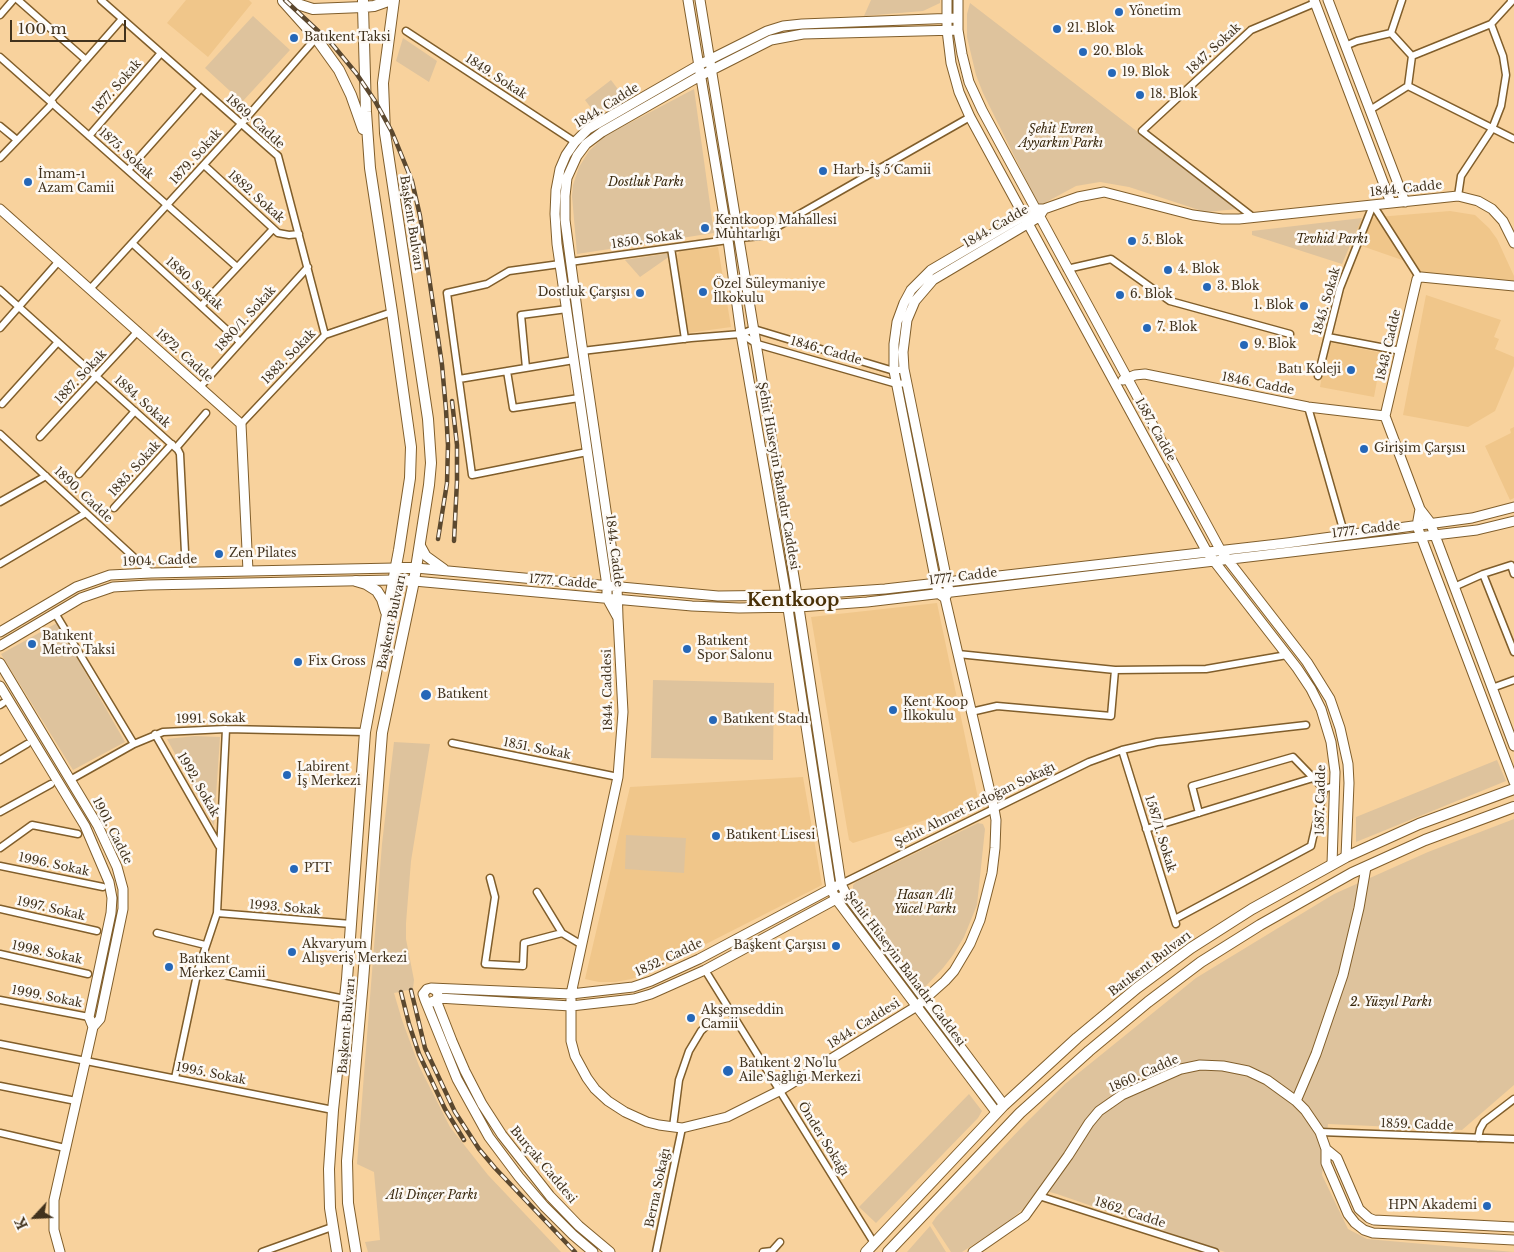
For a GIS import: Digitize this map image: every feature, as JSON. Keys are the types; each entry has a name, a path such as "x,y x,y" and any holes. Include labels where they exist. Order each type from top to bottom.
{"main road":[{"path":"284,0 308,9 339,4 363,3 374,6 392,0"},
{"path":"284,0 328,54 346,83 359,116 367,144"},
{"name":"Başkent Bulvarı","path":"356,1252 348,1203 347,1161 382,733 414,581 429,485 431,450 385,133 384,76 392,0"},
{"name":"Başkent Bulvarı","path":"337,1252 332,1227 329,1192 333,1110 345,999 365,732 394,580 410,478 411,458 410,434 367,144 363,3"},
{"path":"396,568 416,568"},
{"path":"394,580 414,581"},
{"path":"356,581 366,584 377,591 387,614"},
{"name":"Batıkent Bulvarı","path":"866,1252 1000,1109 1077,1038 1137,988 1191,948 1252,909 1346,857 1419,824 1514,789"},
{"path":"888,1252 1020,1113 1089,1051 1148,1002 1201,962 1260,924 1339,880 1424,840 1514,807"}],"street":[{"path":"0,15 14,0"},
{"path":"18,0 86,60"},
{"name":"1869. Cadde","path":"101,0 276,154 279,159 325,335"},
{"name":"Şehit Hüseyin Bahadır Caddesi","path":"688,0 728,240 741,334 772,508 831,889 836,900 916,1006 1000,1109"},
{"name":"Şehit Hüseyin Bahadır Caddesi","path":"700,0 799,607 841,884 846,894 925,1000 1000,1109"},
{"name":"1587. Cadde","path":"947,0 946,19 953,72 970,117 1212,561 1308,683 1326,722 1332,750 1334,786 1332,864"},
{"name":"1587. Cadde","path":"958,0 958,30 964,65 976,100 1039,212 1067,269 1224,555 1307,662 1330,699 1340,728 1348,764 1346,857"},
{"path":"1328,0 1405,202"},
{"path":"1391,33 1402,0"},
{"path":"1315,2 1391,203"},
{"name":"1847. Sokak","path":"1253,218 1142,131 1251,30 1315,2"},
{"path":"1412,56 1491,24 1512,2"},
{"name":"1844. Cadde","path":"618,618 617,586 576,355 566,309 554,214 557,183 566,155 584,133 598,123 699,65 756,35 783,26 958,18"},
{"path":"0,158 122,19"},
{"path":"1458,196 1461,176 1492,129 1501,106 1506,75 1503,56 1491,24"},
{"name":"1844. Cadde","path":"618,618 607,598 607,586 579,398 570,262 565,220 565,196 570,172 580,152 586,144 602,132 700,76 771,40 794,35 958,30"},
{"name":"1849. Sokak","path":"406,31 575,142"},
{"path":"1345,46 1357,41 1391,33"},
{"path":"1391,33 1412,56 1408,86"},
{"name":"1879. Sokak","path":"90,289 241,124 316,38"},
{"name":"1877. Sokak","path":"89,136 161,53"},
{"name":"1875. Sokak","path":"0,57 237,267"},
{"path":"1370,110 1408,86"},
{"path":"1408,86 1514,139"},
{"path":"128,170 201,88"},
{"path":"739,238 761,236 970,117"},
{"path":"0,126 17,140"},
{"name":"1882. Sokak","path":"204,165 273,229 283,235 299,234"},
{"name":"1844. Cadde","path":"945,591 936,583 894,371 894,344 897,322 904,303 917,282 938,265 1039,212 1078,197 1104,192 1222,220 1458,196 1478,201 1492,209 1503,221 1514,244"},
{"path":"1373,205 1419,277 1514,286"},
{"name":"1845. Sokak","path":"1318,376 1340,288 1373,205"},
{"name":"1872. Cadde","path":"0,209 241,424"},
{"name":"1844. Cadde","path":"945,591 904,369 904,342 907,320 914,301 926,286 941,274 1026,219"},
{"path":"202,306 273,229"},
{"name":"1850. Sokak","path":"570,262 728,240"},
{"name":"1880. Sokak","path":"132,243 240,342"},
{"path":"670,248 685,339"},
{"path":"1067,269 1111,259 1170,301 1290,334"},
{"path":"0,328 59,261"},
{"path":"560,264 512,271 487,284 447,293 458,379 472,475 587,452"},
{"name":"1880/1. Sokak","path":"200,387 308,267"},
{"name":"1843. Cadde","path":"1385,416 1419,277"},
{"name":"1884. Sokak","path":"0,290 174,446"},
{"path":"526,368 521,315 566,309"},
{"name":"1883. Sokak","path":"241,424 325,335 392,312"},
{"path":"458,379 526,368 576,355 685,339 741,334 754,329"},
{"name":"1846. Cadde","path":"754,329 894,371 904,369"},
{"name":"1887. Sokak","path":"40,437 138,331"},
{"name":"1846. Cadde","path":"741,334 757,344 897,384 907,383"},
{"path":"1328,336 1400,351"},
{"path":"2,404 58,342"},
{"path":"507,371 513,408 579,398"},
{"name":"1846. Cadde","path":"1126,378 1145,374 1308,407 1385,416"},
{"path":"1116,384 1126,378"},
{"path":"1308,407 1345,536"},
{"path":"79,474 135,411"},
{"name":"1885. Sokak","path":"114,508 206,413"},
{"path":"1385,416 1420,509 1430,522 1514,746"},
{"path":"241,424 248,571"},
{"name":"1890. Cadde","path":"0,434 151,573"},
{"path":"0,444 7,440"},
{"path":"174,446 180,454 186,572"},
{"path":"0,502 46,476"},
{"name":"1777. Cadde","path":"945,591 1212,561 1224,555 1417,526 1430,522 1472,518 1514,507"},
{"path":"1420,509 1417,526 1514,782"},
{"path":"0,564 86,513"},
{"name":"1777. Cadde","path":"414,581 705,607 788,608 866,602 1207,552 1224,555 1434,535 1487,528 1514,521"},
{"path":"420,545 426,556 447,571"},
{"path":"1454,587 1482,574 1513,565 1514,574"},
{"name":"1904. Cadde","path":"0,632 76,587 110,575 396,568"},
{"name":"1777. Cadde","path":"416,568 718,596 785,596 885,589 936,583"},
{"path":"1482,574 1514,652"},
{"name":"1904. Cadde","path":"0,646 81,598 113,587 394,580"},
{"name":"1844. Caddesi","path":"618,618 623,712 618,777 571,994 571,1035 580,1067 595,1088 608,1101 632,1116 659,1125 678,1128 727,1117 779,1091 916,1006 925,1000 954,970 970,944 980,920 996,848 994,808 945,591"},
{"path":"55,613 134,744"},
{"path":"958,654 1115,670 1206,669 1287,655"},
{"name":"1901. Cadde","path":"0,663 100,829 119,872 123,889 123,910 100,1019 94,1027 54,1200 54,1230 60,1252"},
{"path":"971,712 997,706 1110,716 1115,670"},
{"path":"1492,688 1514,680"},
{"name":"1901. Cadde","path":"0,686 86,829 109,882 112,898 111,913 89,1017"},
{"name":"Şehit Ahmet Erdoğan Sokağı","path":"841,884 1089,762 1122,750 1157,742 1306,725"},
{"name":"1991. Sokak","path":"70,780 134,744 155,734 169,731 226,729 365,732"},
{"name":"1992. Sokak","path":"175,1078 198,970 217,913 226,729"},
{"name":"1992. Sokak","path":"155,734 220,847"},
{"path":"0,760 27,744"},
{"name":"1851. Sokak","path":"452,744 618,777"},
{"name":"1587/1. Sokak","path":"1122,750 1175,922 1311,846 1324,789"},
{"path":"1199,813 1192,786 1292,757 1324,789 1334,786"},
{"path":"1146,829 1313,778"},
{"path":"0,812 51,784"},
{"path":"0,848 32,825 78,834"},
{"path":"1333,842 1339,850 1344,848 1347,843"},
{"name":"1996. Sokak","path":"0,866 103,887"},
{"path":"1296,1101 1316,1054 1343,975 1359,908 1366,867"},
{"path":"490,878 495,897 485,964 523,966 524,943 562,933"},
{"name":"1852. Cadde","path":"431,988 571,994 629,988 651,981 698,959 841,884"},
{"path":"537,892 562,933 582,945"},
{"name":"1852. Cadde","path":"437,999 571,1006 634,999 651,994 705,970 846,894"},
{"name":"1997. Sokak","path":"0,909 97,932"},
{"name":"1993. Sokak","path":"217,913 351,924"},
{"path":"157,933 206,945"},
{"name":"1998. Sokak","path":"0,954 88,974"},
{"path":"198,970 345,999"},
{"name":"Önder Sokağı","path":"705,970 874,1243"},
{"path":"431,988 437,991 437,999 432,1003 425,1000 424,992 431,988"},
{"name":"Burçak Caddesi","path":"437,999 452,1042 465,1071 482,1104 502,1135 550,1196 579,1226 610,1252"},
{"name":"1999. Sokak","path":"0,1000 89,1017"},
{"name":"Burçak Caddesi","path":"425,1000 458,1079 489,1137 538,1200 593,1252"},
{"name":"Berna Sokağı","path":"656,1252 678,1128 679,1080 689,1051 701,1031 727,1006"},
{"path":"89,1017 94,1027"},
{"name":"1995. Sokak","path":"0,1044 333,1110"},
{"name":"1860. Cadde","path":"973,1252 1025,1216 1099,1111 1122,1095 1181,1069 1200,1065 1235,1068 1267,1080 1296,1101 1313,1120 1320,1132 1326,1149 1326,1163 1348,1214 1364,1230 1372,1233 1514,1240"},
{"path":"0,1086 76,1101"},
{"path":"1478,1138 1484,1122 1514,1099"},
{"name":"1859. Cadde","path":"1320,1132 1514,1139"},
{"path":"0,1133 65,1148"},
{"name":"1860. Cadde","path":"1326,1149 1337,1158 1359,1209 1369,1218 1374,1220 1514,1227"},
{"name":"1862. Cadde","path":"1039,1196 1215,1252"},
{"path":"262,1252 332,1227"},
{"path":"763,1252 772,1250 780,1242"}],"shaded area":[{"path":"186,0 249,0 252,3 208,57 167,23"},
{"path":"1450,211 1475,215 1489,228 1497,239 1514,276 1514,288 1422,279 1408,262 1353,243 1346,227 1366,218"},
{"name":"Özel Süleymaniye İlkokulu","path":"718,247 731,327 688,333 676,257 680,251"},
{"path":"1426,295 1501,320 1494,337 1499,339 1495,349 1514,357 1514,366 1495,411 1468,427 1403,415"},
{"name":"Batı Koleji","path":"1328,342 1382,353 1374,397 1320,387"},
{"path":"1514,427 1514,498 1510,500 1485,446 1511,433 1510,429"},
{"name":"Kent Koop İlkokulu","path":"937,603 979,803 853,843 849,840 811,617"},
{"name":"Batıkent Lisesi","path":"803,777 822,885 647,974 616,982 599,982 585,979 630,787"}],"green space":[{"path":"871,0 940,0 940,3 923,11 864,16"},
{"name":"Şehit Evren Ayyarkın Parkı","path":"970,3 1238,209 1205,212 1129,187 1100,182 1076,186 1039,206 976,75 967,37 967,14"},
{"path":"253,16 290,50 242,102 205,68"},
{"path":"403,38 437,61 429,82 396,61"},
{"path":"611,80 623,96 597,116 585,100"},
{"name":"Dostluk Parkı","path":"694,89 714,233 577,254 572,196 573,185 579,167 589,151 605,136"},
{"name":"Tevhid Parkı","path":"1362,218 1342,264 1252,235 1252,231"},
{"path":"670,253 670,256 640,277 625,260"},
{"path":"57,623 125,742 73,770 1,654"},
{"name":"Batıkent Stadı","path":"653,680 774,683 773,760 651,758"},
{"path":"195,736 220,737 214,826 167,739"},
{"name":"Ali Dinçer Parkı","path":"394,742 430,744 411,861 406,923 406,939 414,980 413,989 394,993 402,1020 419,1066 450,1127 488,1175 561,1252 368,1252 365,1242 380,1240 374,1172 357,1164 382,844"},
{"path":"1497,760 1506,781 1356,842 1356,817"},
{"name":"2. Yüzyıl Parkı","path":"1514,819 1514,1085 1462,1130 1328,1124 1322,1175 1348,1229 1367,1239 1514,1252 1225,1252 1038,1189 1023,1209 1004,1225 962,1252 951,1252 932,1223 936,1217 1065,1084 1196,978 1334,894 1428,852"},
{"name":"Hasan Ali Yücel Parkı","path":"978,823 983,824 985,829 977,905 964,937 953,955 924,988 853,889 853,885"},
{"path":"626,835 686,838 684,873 625,869"},
{"path":"969,1094 982,1111 978,1118 876,1223 859,1207"},
{"path":"930,1226 946,1252 907,1252"}],"railway":[{"path":"285,0 332,44 356,73 375,101 392,132 412,181 420,216 442,365 446,410 448,445 447,483 438,539"},
{"path":"452,401 457,445 454,541"},
{"path":"411,990 425,1048 455,1112 479,1149 495,1168 575,1252"},
{"path":"401,992 419,1054 445,1109 464,1140"}],"place":[{"name":"Yönetim","path":"1119,12"},
{"name":"21. Blok","path":"1057,29"},
{"name":"Batıkent Taksi","path":"294,38"},
{"name":"20. Blok","path":"1083,52"},
{"name":"19. Blok","path":"1112,73"},
{"name":"18. Blok","path":"1140,95"},
{"name":"Harb-İş 5 Camii","path":"823,171"},
{"name":"İmam-ı Azam Camii","path":"28,182"},
{"name":"Kentkoop Mahallesi Muhtarlığı","path":"705,228"},
{"name":"5. Blok","path":"1132,241"},
{"name":"4. Blok","path":"1168,270"},
{"name":"3. Blok","path":"1207,287"},
{"name":"Özel Süleymaniye İlkokulu","path":"703,292"},
{"name":"Dostluk Çarşısı","path":"640,293"},
{"name":"6. Blok","path":"1120,295"},
{"name":"1. Blok","path":"1304,306"},
{"name":"7. Blok","path":"1147,328"},
{"name":"9. Blok","path":"1244,345"},
{"name":"Batı Koleji","path":"1351,370"},
{"name":"Girişim Çarşısı","path":"1364,449"},
{"name":"Zen Pilates","path":"219,554"},
{"name":"Batıkent Metro Taksi","path":"32,644"},
{"name":"Batıkent Spor Salonu","path":"687,649"},
{"name":"Fix Gross","path":"298,662"},
{"name":"Batıkent","path":"426,695"},
{"name":"Kent Koop İlkokulu","path":"893,710"},
{"name":"Batıkent Stadı","path":"713,720"},
{"name":"Labirent İş Merkezi","path":"287,775"},
{"name":"Batıkent Lisesi","path":"716,836"},
{"name":"PTT","path":"294,869"},
{"name":"Başkent Çarşısı","path":"836,946"},
{"name":"Akvaryum Alışveriş Merkezi","path":"292,952"},
{"name":"Batıkent Merkez Camii","path":"169,967"},
{"name":"Akşemseddin Camii","path":"691,1018"},
{"name":"Batıkent 2 No'lu Aile Sağlığı Merkezi","path":"728,1071"},
{"name":"HPN Akademi","path":"1487,1206"}],"district":[{"name":"Kentkoop","path":"793,601"}]}
